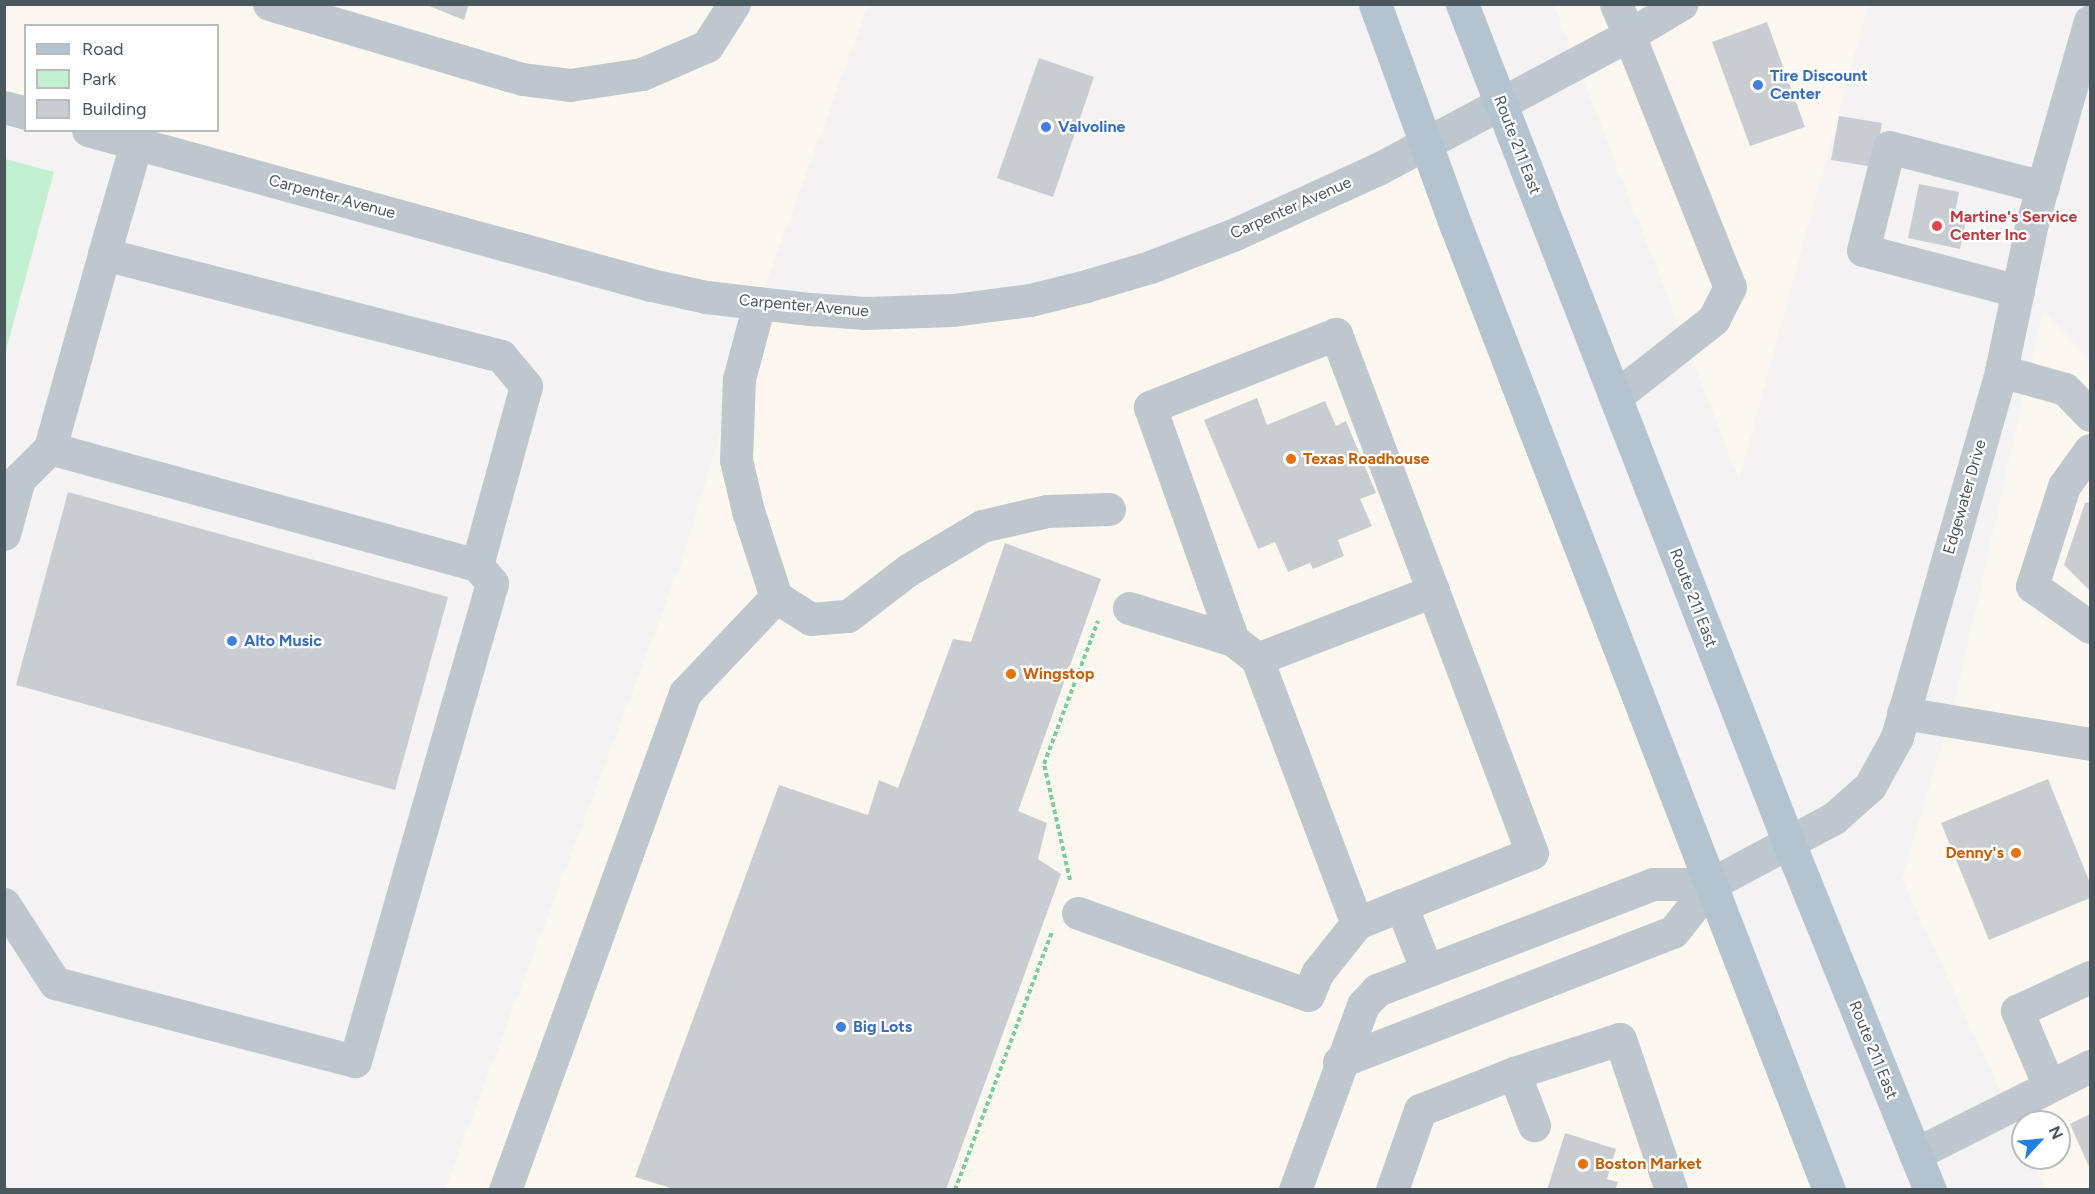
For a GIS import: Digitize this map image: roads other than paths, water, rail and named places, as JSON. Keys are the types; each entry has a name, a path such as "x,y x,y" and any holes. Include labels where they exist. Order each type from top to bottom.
{"main road":[{"path":"1375,4 1426,145 1829,1190"},
{"name":"Route 211 East","path":"1462,4 1789,843 1930,1190"}],"street":[{"path":"269,4 522,79 570,86 642,74 707,46 734,4"},
{"path":"1615,397 1714,319 1730,287 1616,4"},
{"name":"Carpenter Avenue","path":"95,132 651,285 759,304 909,313 1030,300 1150,267 1233,235 1426,145 1629,35 1681,4"},
{"name":"Edgewater Drive","path":"1711,884 1834,818 1859,798 1890,755 2001,371 2043,187 2082,88 2091,21"},
{"path":"4,107 24,112"},
{"path":"4,534 19,479 50,448 136,144"},
{"path":"2018,291 1863,250 1889,147 2043,187"},
{"path":"104,254 501,356 526,386 477,565"},
{"path":"759,304 739,379 736,460 748,511 776,597 812,619 848,616 908,570 982,526 1047,512 1109,509"},
{"path":"1067,907 1308,995 1318,972 1357,923 1532,853 1336,334 1150,407 1245,650 1357,923"},
{"path":"2001,371 2065,389 2091,415"},
{"path":"4,904 55,983 355,1061 492,583 477,565 50,448"},
{"path":"2091,450 2064,486 2032,586 2091,627"},
{"path":"1115,609 1245,650 1433,591"},
{"path":"505,1190 685,693 776,597"},
{"path":"1904,713 2091,744"},
{"path":"1295,1190 1339,1062 1369,997 1389,983 1426,968 1653,884 1711,884"},
{"path":"1339,1062 1673,932 1711,884"},
{"path":"1401,905 1426,968"},
{"path":"2049,1086 2017,1011 2091,977"},
{"path":"1392,1190 1420,1110 1514,1073 1620,1039 1671,1190"},
{"path":"1915,1154 2091,1066"},
{"path":"1514,1073 1534,1125"}],"place":[{"name":"Tire Discount Center","path":"1758,85"},
{"name":"Valvoline","path":"1046,127"},
{"name":"Martine's Service Center Inc","path":"1937,226"},
{"name":"Texas Roadhouse","path":"1291,459"},
{"name":"Alto Music","path":"232,641"},
{"name":"Wingstop","path":"1011,674"},
{"name":"Denny's","path":"2016,853"},
{"name":"Big Lots","path":"841,1027"},
{"name":"Boston Market","path":"1583,1164"}]}
